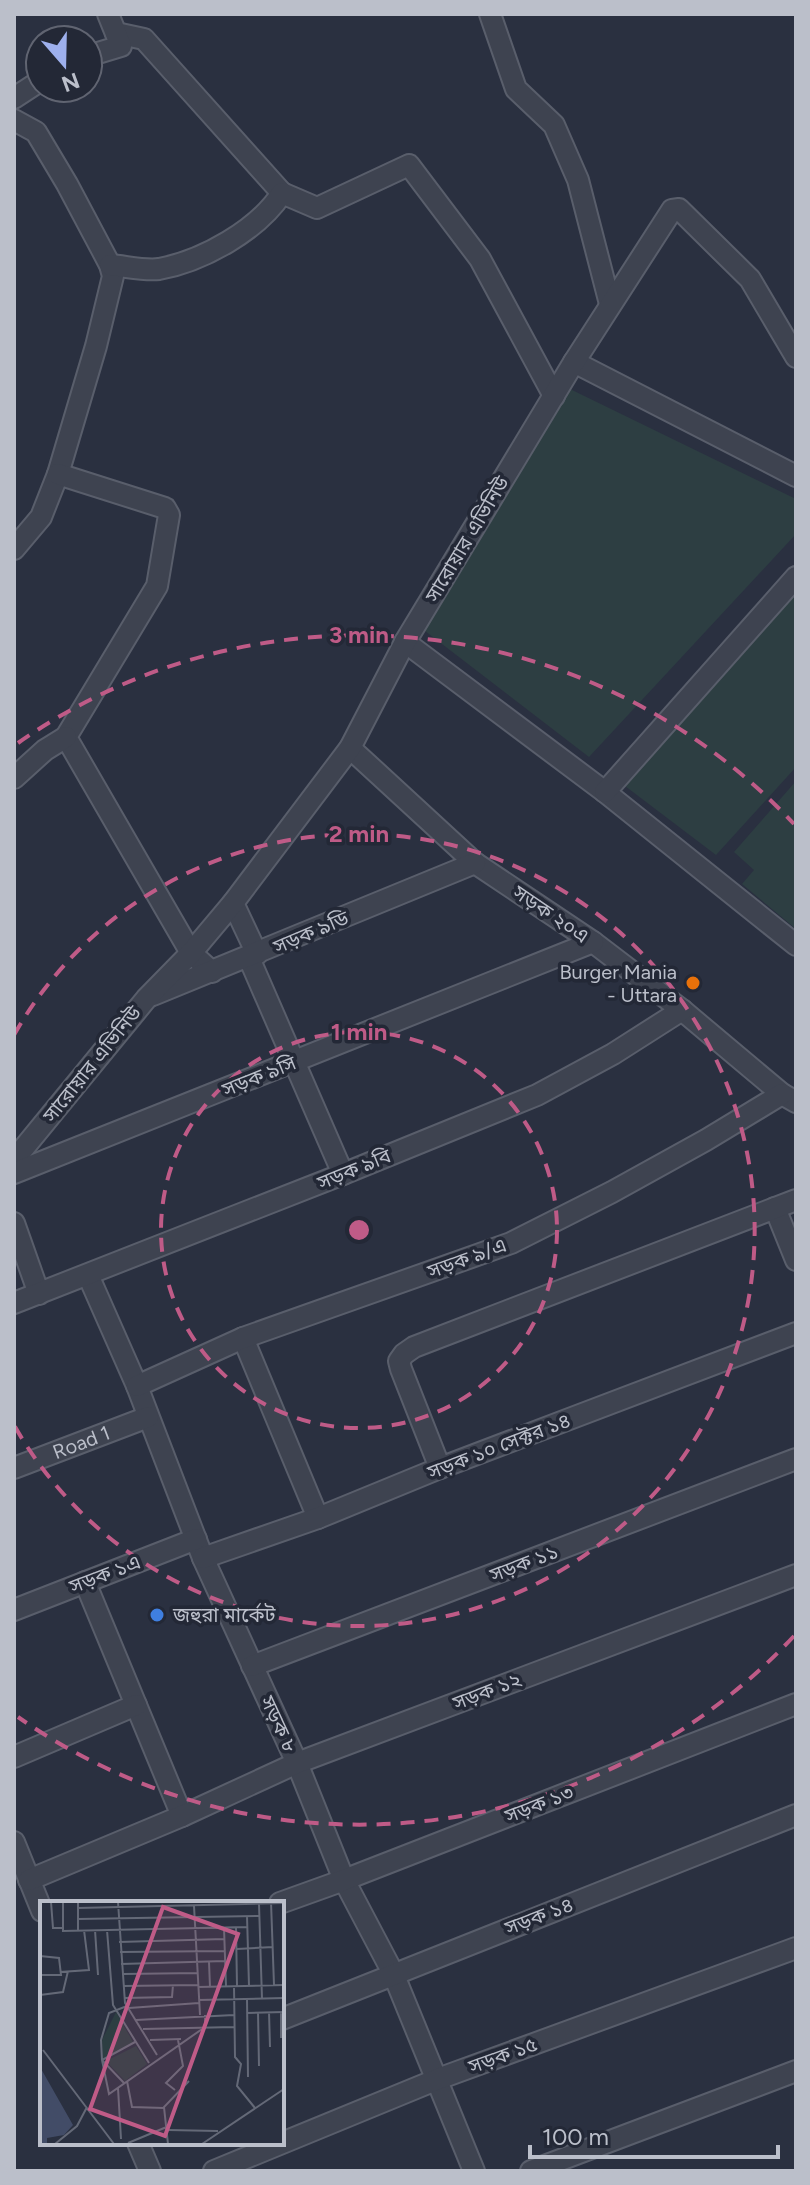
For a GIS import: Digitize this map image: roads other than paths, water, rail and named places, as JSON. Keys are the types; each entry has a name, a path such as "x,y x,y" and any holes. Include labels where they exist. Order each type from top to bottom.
{"street":[{"path":"490,14 516,89 554,125 578,180 610,304"},
{"path":"104,51 121,46 112,23"},
{"path":"112,23 144,39 282,193 317,208 409,165 480,259 554,396"},
{"path":"14,120 36,132 67,184 113,276 58,474 41,517 14,549"},
{"path":"110,265 156,269 183,262 243,233 274,206 282,193"},
{"name":"সারোয়ার এভিনিউ","path":"14,1160 146,999 191,953 233,903 350,748 405,642 574,362 672,210 679,209 750,279 796,357"},
{"path":"574,362 796,476"},
{"path":"14,778 45,750 66,737 157,586 169,515 165,508 58,474"},
{"path":"605,792 796,577"},
{"path":"405,642 605,792 796,945"},
{"path":"66,737 191,953 212,972"},
{"name":"সড়ক ২০এ","path":"350,748 475,863 593,942 789,1098"},
{"name":"সড়ক ৯ডি","path":"146,999 475,863"},
{"path":"233,903 343,1174"},
{"name":"সড়ক ৯সি","path":"14,1173 593,942"},
{"name":"সড়ক ৯বি","path":"14,1303 537,1095 613,1054 682,1010"},
{"name":"সড়ক ৯/এ","path":"137,1386 243,1338 511,1243 789,1098"},
{"path":"440,1468 401,1369 399,1361 404,1354 414,1347 796,1200"},
{"path":"775,1208 796,1260"},
{"path":"14,1223 39,1294"},
{"name":"সড়ক ৮","path":"88,1275 137,1386 199,1549 297,1763 344,1880 393,1973 474,2171"},
{"name":"সড়ক ১০ সেক্টর ১৪","path":"199,1549 318,1518 440,1468 796,1333"},
{"path":"243,1338 318,1518"},
{"name":"Road 1","path":"14,1468 148,1417"},
{"name":"সড়ক ১১","path":"252,1666 796,1459"},
{"name":"সড়ক ১এ","path":"14,1610 85,1582 199,1549"},
{"name":"সড়ক ১২","path":"29,1880 182,1816 297,1763 796,1575"},
{"path":"85,1582 182,1816"},
{"name":"সড়ক ১৩","path":"284,1902 796,1704"},
{"path":"14,1757 136,1705"},
{"name":"সড়ক ১৪","path":"284,2018 796,1815"},
{"path":"14,1842 40,1906"},
{"name":"সড়ক ১৫","path":"284,2142 438,2079 796,1948"},
{"path":"531,2171 796,2071"},
{"path":"139,2145 150,2171"},
{"name":"সড়ক ১৫","path":"214,2171 277,2145"}],"place":[{"name":"Burger Mania - Uttara","path":"693,983"},
{"name":"জহুরা মার্কেট","path":"157,1615"}]}
